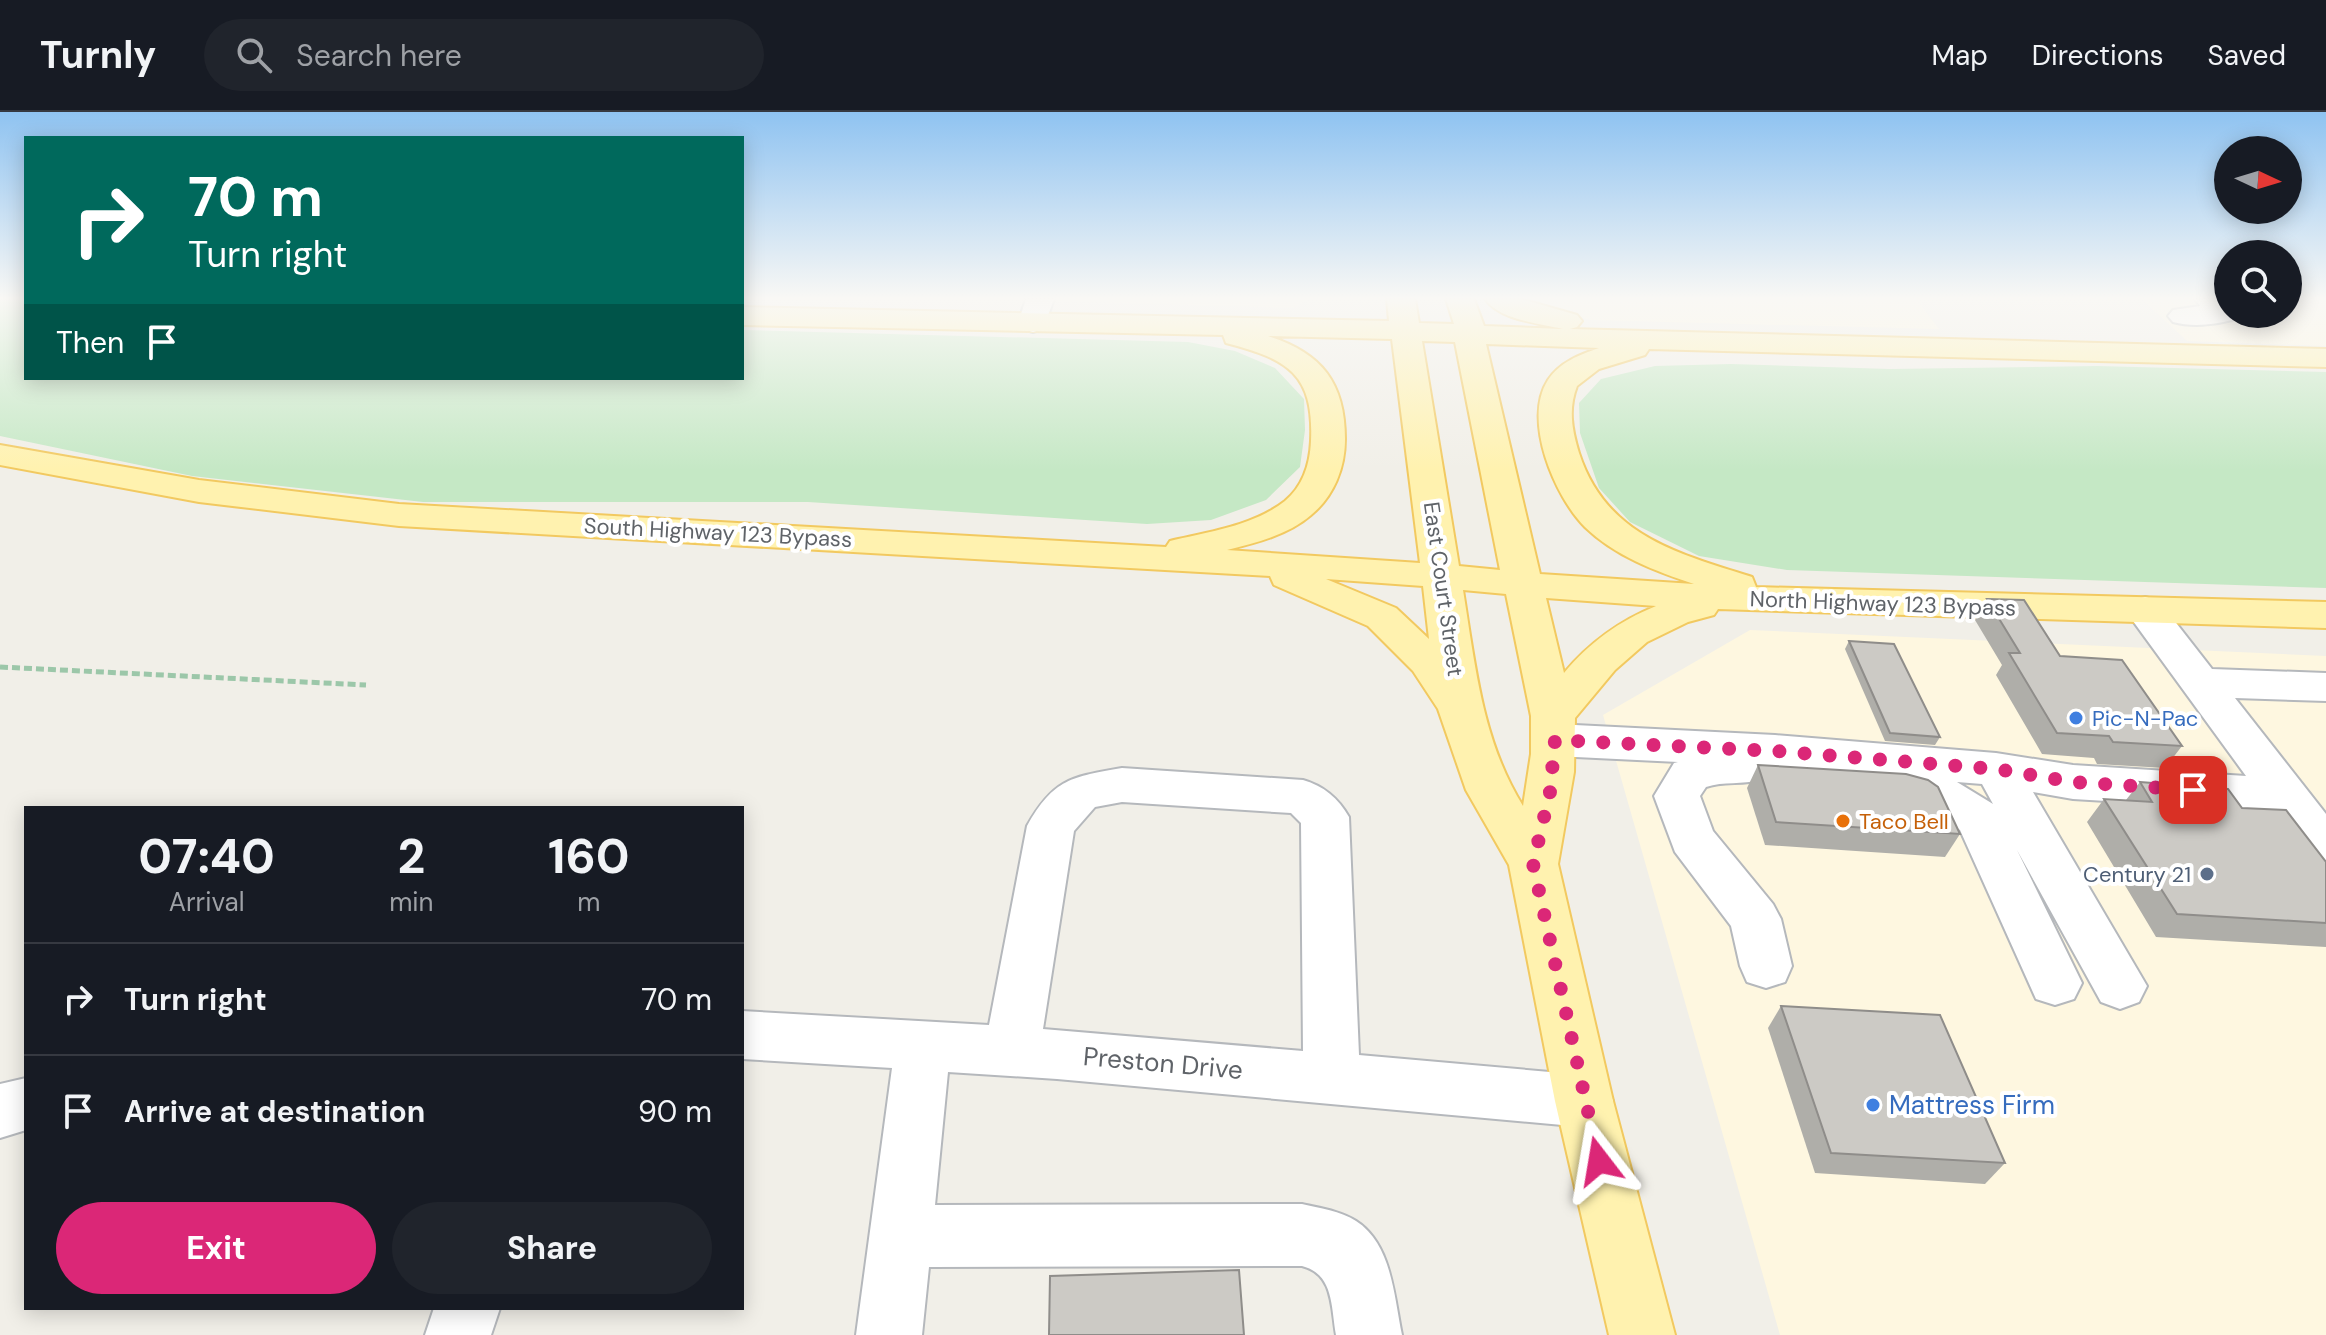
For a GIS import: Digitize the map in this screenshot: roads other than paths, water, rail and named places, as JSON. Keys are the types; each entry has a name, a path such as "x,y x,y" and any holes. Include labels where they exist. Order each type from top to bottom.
{"main road":[{"path":"1138,559 1266,525 1286,515 1315,490 1328,462 1328,406 1320,383 1305,366 1284,356"},
{"name":"East Court Street","path":"1409,356 1460,709 1489,790 1533,864 1584,1101 1642,1335"},
{"name":"East Court Street","path":"1471,356 1554,728 1550,792 1533,864"},
{"path":"1608,356 1573,371 1557,388 1552,414 1574,486 1599,520 1634,545 1739,585 1821,603"},
{"path":"2252,356 2326,358"},
{"name":"South Highway 123 Bypass","path":"0,455 110,478 248,500 399,515 771,534 1441,576"},
{"path":"1235,563 1296,580 1382,617 1428,661 1460,709"},
{"name":"North Highway 123 Bypass","path":"1441,576 1523,585 1821,603 2326,615"},
{"path":"1554,728 1587,671 1623,638 1657,618 1699,606 1772,600"}],"street":[{"path":"2145,610 2326,849"},
{"path":"2199,683 2326,687"},
{"path":"1554,728 1775,751 1996,769 2073,782 2283,795"},
{"path":"1766,966 1755,919 1692,839 1677,796 1690,775 1717,767 1733,767 1890,776 1931,788 1979,819 2055,983"},
{"path":"1996,769 2120,986"},
{"path":"1012,1051 1051,826 1080,793 1122,785 1303,797 1325,817 1332,1078"},
{"name":"Preston Drive","path":"744,1035 1012,1051 1584,1101"},
{"path":"889,1335 923,1045"},
{"path":"0,1111 24,1105"},
{"path":"901,1236 1302,1235 1335,1243 1357,1268 1369,1335"},
{"path":"458,1335 466,1310"}],"place":[{"name":"Pic-N-Pac","path":"2076,718"},
{"name":"Taco Bell","path":"1843,821"},
{"name":"Century 21","path":"2207,874"},
{"name":"Mattress Firm","path":"1873,1105"}]}
